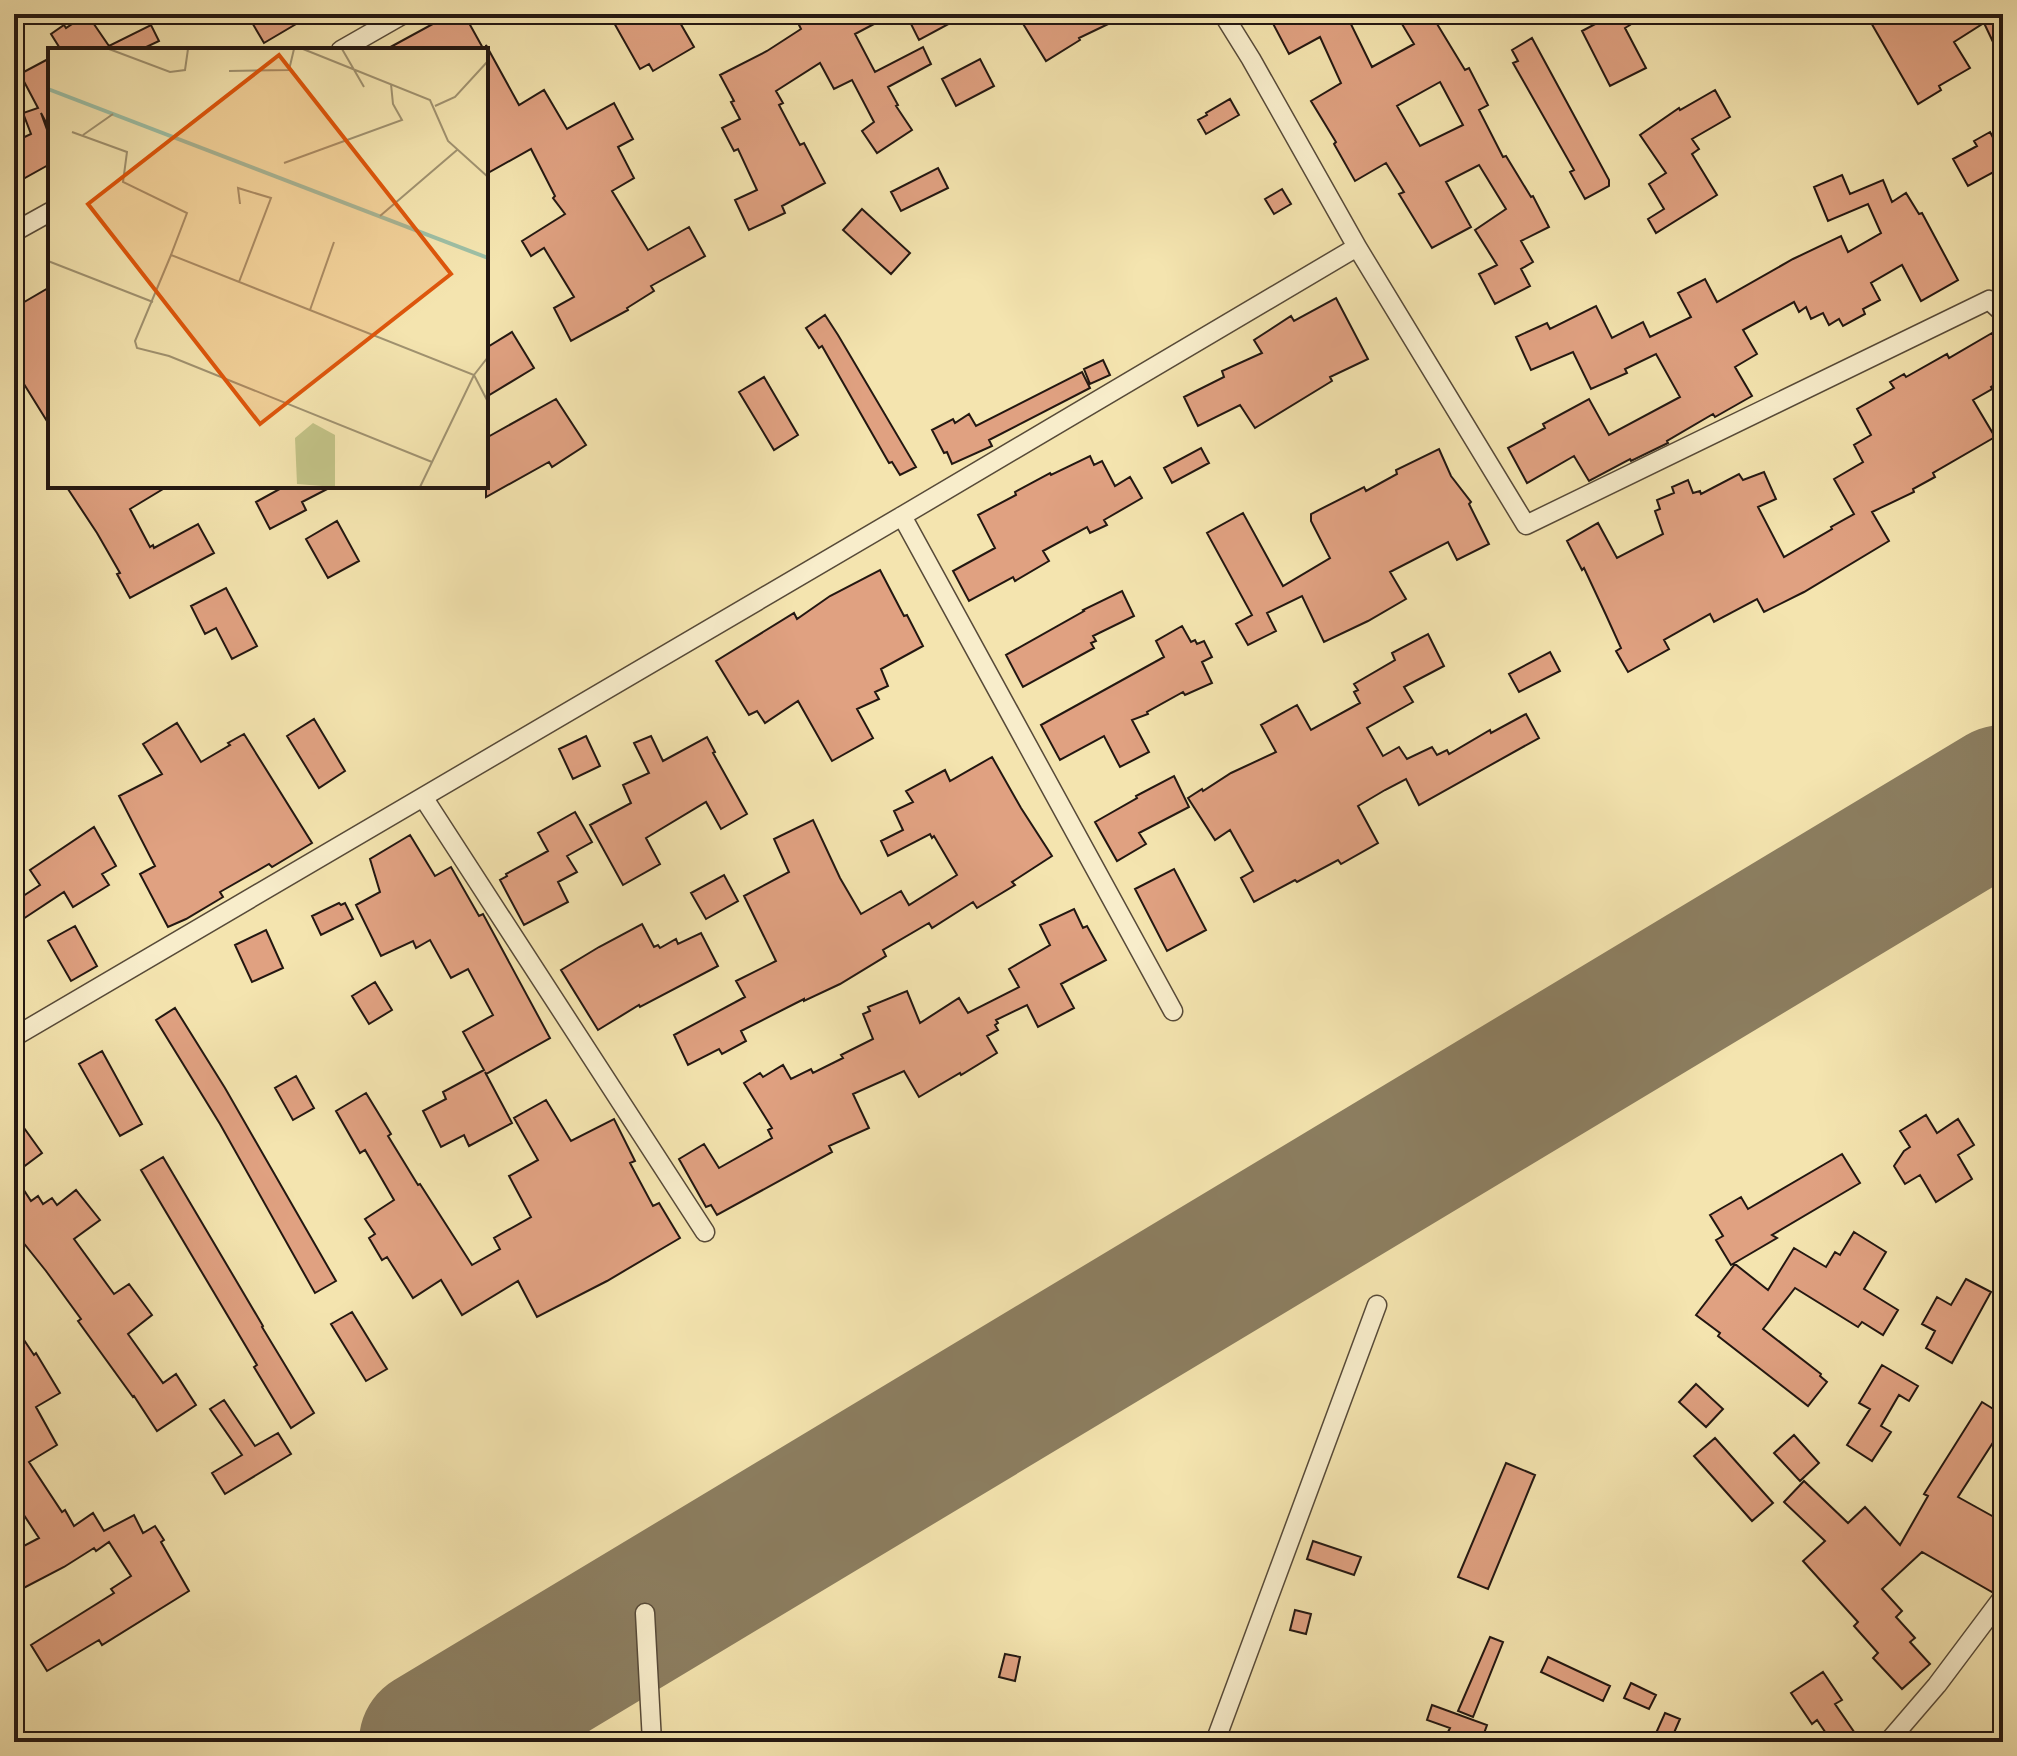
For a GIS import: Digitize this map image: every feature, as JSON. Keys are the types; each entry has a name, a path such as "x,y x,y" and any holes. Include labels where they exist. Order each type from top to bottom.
{"street":[{"path":"344,48 404,14"},
{"path":"1223,14 1357,247 1526,525 1989,300 2003,313"},
{"path":"14,232 48,213"},
{"path":"14,1037 1357,247"},
{"path":"902,516 1173,1011"},
{"path":"423,797 705,1232"},
{"path":"1215,1742 1377,1305"},
{"path":"1888,1742 1937,1685 2003,1597"},
{"path":"645,1613 652,1742"}],"building":[{"path":"87,14 109,46 151,25 159,41 144,48 60,48 51,34 64,25 66,28"},
{"path":"247,14 313,14 264,43"},
{"path":"451,14 464,14 483,48 389,48"},
{"path":"609,14 675,14 694,47 653,71 649,64 640,69"},
{"path":"819,14 893,14 855,34 875,72 923,47 931,64 888,87 912,130 877,153 862,131 874,122 852,80 834,89 820,63 776,91 783,103 779,105 800,145 804,143 825,183 782,206 785,213 749,230 735,200 757,190 738,149 734,151 722,128 740,119 720,75 767,51 801,29 799,25"},
{"path":"906,14 967,14 919,40"},
{"path":"1017,14 1129,14 1079,38 1046,61"},
{"path":"1268,14 1346,14 1372,67 1414,44 1396,14 1431,14 1465,70 1469,68 1488,105 1479,110 1503,157 1506,156 1533,196 1549,227 1521,241 1533,262 1521,269 1530,286 1495,304 1479,274 1497,265 1475,230 1506,209 1479,165 1446,182 1471,227 1432,248 1399,194 1404,192 1386,163 1355,181 1311,101 1341,83 1320,37 1289,54","holes":["1440,82 1463,125 1420,146 1397,106"]},
{"path":"1614,14 1624,14 1630,25 1625,28 1646,68 1610,86 1582,31"},
{"path":"1866,14 2003,14 2003,63 1984,23 1954,42 1970,68 1939,86 1941,90 1918,104"},
{"path":"1532,38 1609,180 1609,186 1585,199 1570,172 1574,170 1513,63 1518,61 1512,50"},
{"path":"488,49 519,105 544,90 567,129 614,103 633,139 618,147 634,178 612,191 648,250 689,227 705,256 651,286 654,291 628,310 571,341 554,308 574,297 544,248 531,256 522,241 565,214 553,198 555,196 531,149 488,173"},
{"path":"48,59 48,126 41,113 48,132 48,165 14,184 14,142 31,134 23,113 38,108 20,74"},
{"path":"980,59 994,86 956,106 942,79"},
{"path":"1715,90 1730,117 1692,139 1699,149 1692,154 1717,195 1656,233 1648,219 1664,209 1649,184 1666,173 1640,135 1679,108"},
{"path":"1230,99 1239,115 1206,134 1198,120"},
{"path":"1990,132 2003,156 2003,167 1968,186 1953,159 1977,146 1974,141"},
{"path":"938,168 948,188 901,211 891,192"},
{"path":"1842,175 1850,194 1883,180 1892,202 1906,193 1919,214 1922,213 1958,280 1921,301 1902,265 1871,283 1880,300 1863,309 1865,314 1843,326 1839,319 1829,325 1823,313 1811,319 1806,307 1799,312 1794,302 1743,330 1757,354 1735,367 1752,396 1715,417 1713,414 1668,443 1589,481 1574,456 1527,483 1508,448 1545,428 1543,424 1589,399 1609,435 1680,397 1656,354 1625,369 1627,373 1591,389 1573,352 1531,370 1516,337 1547,323 1550,329 1596,306 1612,338 1643,322 1650,337 1691,317 1678,293 1705,279 1717,302 1841,236 1848,252 1881,233 1868,204 1828,221 1814,187"},
{"path":"1282,189 1291,204 1274,214 1265,199"},
{"path":"862,209 910,253 891,274 843,230"},
{"path":"48,288 48,423 14,368 14,308"},
{"path":"1336,298 1368,359 1330,377 1332,381 1255,428 1240,405 1198,426 1184,397 1224,377 1222,371 1262,353 1254,340 1291,316 1294,321"},
{"path":"825,315 916,467 900,475 892,462 889,463 822,346 819,348 806,328"},
{"path":"512,332 534,368 488,396 488,347"},
{"path":"1992,333 2003,351 2003,380 1973,400 1995,437 1933,473 1935,477 1913,489 1914,492 1872,512 1889,541 1764,612 1757,599 1714,622 1710,614 1664,640 1669,649 1628,672 1616,651 1621,648 1606,615 1584,568 1582,570 1567,541 1598,523 1617,558 1663,534 1655,511 1660,509 1657,500 1674,493 1672,487 1688,480 1693,493 1700,491 1701,494 1739,474 1743,480 1764,472 1776,499 1758,507 1784,557 1854,514 1834,479 1863,462 1854,445 1871,435 1857,409 1894,388 1890,382 1904,374 1906,377 1947,354 1949,358"},
{"path":"1103,360 1110,375 1090,384 1084,369"},
{"path":"1082,372 1090,388 989,440 992,446 952,464 932,430 953,419 955,423 969,414 976,426"},
{"path":"764,377 798,435 774,450 739,392"},
{"path":"556,399 586,445 552,467 549,462 486,497 488,437"},
{"path":"1201,448 1209,463 1172,483 1164,468"},
{"path":"1439,449 1451,476 1471,502 1469,504 1489,544 1457,560 1448,542 1390,572 1406,599 1324,642 1302,596 1267,613 1276,631 1248,645 1236,624 1252,615 1207,533 1243,513 1283,586 1330,558 1311,521 1311,514 1364,487 1366,491 1397,474 1396,470"},
{"path":"1090,456 1094,465 1102,461 1115,486 1130,477 1142,498 1104,520 1107,525 1090,533 1087,527 1043,551 1049,561 1015,581 1013,577 969,601 953,571 995,548 978,515 1050,473"},
{"path":"67,488 165,488 130,509 150,547 153,545 154,548 198,524 214,553 130,598 117,574 120,573"},
{"path":"281,488 329,488 302,502 306,510 270,529 256,502"},
{"path":"337,521 359,561 328,578 306,539"},
{"path":"880,570 923,646 881,669 888,686 875,692 879,699 857,709 873,738 832,761 798,701 765,723 757,711 749,715 716,661 794,613 797,619 830,596"},
{"path":"226,588 257,646 232,659 216,628 205,634 191,606"},
{"path":"1122,591 1134,616 1093,636 1096,641 1091,643 1094,648 1023,687 1006,655"},
{"path":"1182,626 1191,642 1195,640 1197,644 1204,641 1212,657 1202,662 1212,683 1185,695 1183,692 1148,714 1132,720 1149,752 1120,767 1104,736 1060,760 1041,725 1164,657 1156,641"},
{"path":"1428,634 1444,666 1404,687 1413,702 1367,728 1383,756 1399,747 1407,759 1432,747 1437,755 1447,750 1449,754 1526,714 1539,738 1419,805 1406,779 1385,790 1358,806 1378,843 1341,864 1338,860 1254,902 1241,878 1253,871 1230,830 1215,840 1188,798 1276,752 1261,725 1297,705 1311,730 1360,703 1354,692 1358,690 1354,684 1395,660 1392,653"},
{"path":"1550,652 1560,671 1519,692 1509,674"},
{"path":"314,719 345,771 319,788 287,736"},
{"path":"177,723 201,762 244,734 312,843 220,892 223,897 168,927 140,874 155,866 119,796 162,774 143,744"},
{"path":"586,736 600,766 573,779 559,749"},
{"path":"651,736 663,761 707,737 747,814 721,829 706,802 646,838 660,864 623,885 590,825 631,803 623,785 649,773 634,743"},
{"path":"992,757 1052,856 1012,882 1015,885 977,908 973,902 932,928 929,923 883,950 886,956 840,984 741,1031 746,1041 722,1054 719,1049 688,1065 674,1035 745,997 736,981 776,961 744,896 789,872 774,839 813,820 861,914 901,891 909,905 957,875 930,834 888,856 881,841 903,830 894,811 913,802 906,791 945,770 950,781"},
{"path":"1174,776 1189,807 1139,833 1146,844 1117,861 1095,822"},
{"path":"575,812 592,842 567,856 577,872 558,882 568,902 524,925 500,880 548,851 538,833"},
{"path":"94,827 116,866 102,874 109,885 73,907 64,892 14,925 14,902 40,885 30,870"},
{"path":"410,835 435,876 451,867 479,916 483,914 550,1038 486,1074 512,1123 469,1146 464,1135 441,1147 423,1111 446,1099 443,1092 484,1070 463,1032 493,1015 468,969 451,978 430,940 416,948 413,941 381,956 356,905 380,892 370,859"},
{"path":"1174,869 1206,930 1167,951 1135,889"},
{"path":"724,875 738,901 706,919 691,893"},
{"path":"345,903 353,919 321,935 312,916"},
{"path":"1074,909 1083,928 1087,926 1106,960 1061,984 1074,1008 1038,1027 1027,1005 996,1020 998,1030 987,1036 997,1053 919,1097 904,1071 853,1094 869,1128 829,1146 832,1152 717,1215 711,1205 706,1207 679,1159 704,1144 719,1168 772,1138 768,1130 772,1128 744,1083 760,1073 763,1077 783,1065 791,1079 811,1069 813,1073 843,1058 841,1055 873,1039 863,1014 870,1011 868,1007 907,991 920,1023 959,998 968,1013 1019,987 1009,969 1050,945 1040,925"},
{"path":"642,924 654,947 658,945 660,948 676,939 678,944 701,933 718,966 639,1005 598,1030 561,970"},
{"path":"75,926 97,966 71,981 48,941"},
{"path":"266,930 283,968 252,982 235,945"},
{"path":"375,982 392,1010 369,1024 352,996"},
{"path":"175,1008 225,1088 336,1281 315,1293 220,1124 156,1020"},
{"path":"102,1051 142,1124 120,1136 79,1064"},
{"path":"296,1076 314,1108 293,1120 275,1088"},
{"path":"366,1093 418,1185 472,1265 500,1249 494,1238 531,1217 509,1176 538,1160 514,1118 546,1100 571,1141 614,1119 635,1161 630,1163 653,1206 659,1203 680,1238 537,1317 518,1281 462,1315 441,1280 413,1298 387,1257 382,1260 369,1238 375,1234 365,1219 394,1200 365,1150 360,1153 336,1111"},
{"path":"14,1114 42,1153 14,1174"},
{"path":"1926,1115 1937,1133 1958,1119 1974,1145 1958,1155 1972,1179 1936,1202 1920,1175 1905,1184 1894,1166 1910,1147 1900,1131"},
{"path":"1842,1154 1860,1183 1772,1235 1777,1238 1731,1265 1716,1240 1723,1236 1710,1215 1741,1197 1748,1209"},
{"path":"163,1157 314,1413 291,1428 141,1170"},
{"path":"14,1175 31,1201 38,1196 43,1204 52,1198 57,1205 76,1190 100,1220 74,1239 114,1294 129,1284 152,1315 128,1334 163,1383 176,1374 196,1405 157,1431 78,1321 81,1319 14,1231"},
{"path":"1854,1232 1886,1252 1864,1289 1898,1310 1883,1335 1862,1322 1858,1327 1795,1288 1763,1329 1827,1382 1808,1406 1718,1336 1720,1333 1696,1315 1735,1264 1768,1290 1794,1248 1826,1267 1835,1252 1840,1255"},
{"path":"1966,1279 1991,1292 1952,1363 1926,1348 1935,1331 1922,1324 1937,1297 1951,1305"},
{"path":"352,1312 387,1369 366,1381 331,1324"},
{"path":"14,1325 34,1355 36,1353 60,1393 36,1407 57,1445 29,1462 74,1526 93,1513 104,1531 134,1515 143,1533 155,1526 189,1591 102,1645 99,1640 47,1671 31,1645 114,1593 111,1589 131,1576 109,1542 14,1593 14,1551 39,1538 14,1500"},
{"path":"1882,1365 1918,1386 1909,1401 1899,1395 1881,1426 1891,1432 1872,1461 1847,1445 1870,1409 1859,1403"},
{"path":"1696,1384 1723,1409 1706,1427 1679,1402"},
{"path":"224,1400 255,1446 278,1433 291,1454 225,1494 212,1473 242,1455 210,1409"},
{"path":"1982,1402 2003,1415 2003,1427 1958,1497 2003,1522 2003,1585 1992,1592 1922,1552 1882,1589 1902,1611 1896,1617 1915,1638 1910,1642 1930,1664 1902,1689 1873,1658 1878,1653 1854,1626 1858,1622 1803,1561 1825,1541 1784,1502 1804,1481 1848,1523 1865,1507 1900,1545 1928,1496 1924,1494"},
{"path":"1794,1435 1819,1463 1800,1481 1774,1453"},
{"path":"1715,1438 1773,1503 1752,1521 1694,1456"},
{"path":"1506,1463 1535,1475 1488,1589 1458,1577"},
{"path":"1313,1541 1361,1557 1354,1575 1307,1559"},
{"path":"1295,1610 1311,1614 1306,1634 1290,1630"},
{"path":"1490,1637 1503,1642 1473,1717 1458,1711"},
{"path":"1005,1654 1020,1657 1015,1681 999,1677"},
{"path":"1548,1657 1610,1686 1603,1701 1541,1672"},
{"path":"1823,1672 1842,1700 1835,1704 1861,1742 1832,1742 1817,1720 1812,1724 1791,1693"},
{"path":"1631,1683 1656,1695 1649,1709 1624,1698"},
{"path":"1432,1705 1487,1725 1482,1739 1465,1733 1461,1742 1443,1742 1450,1728 1427,1720"},
{"path":"1665,1713 1680,1719 1670,1742 1652,1742"}],"runway":[{"path":"431,1742 2003,797"}]}
